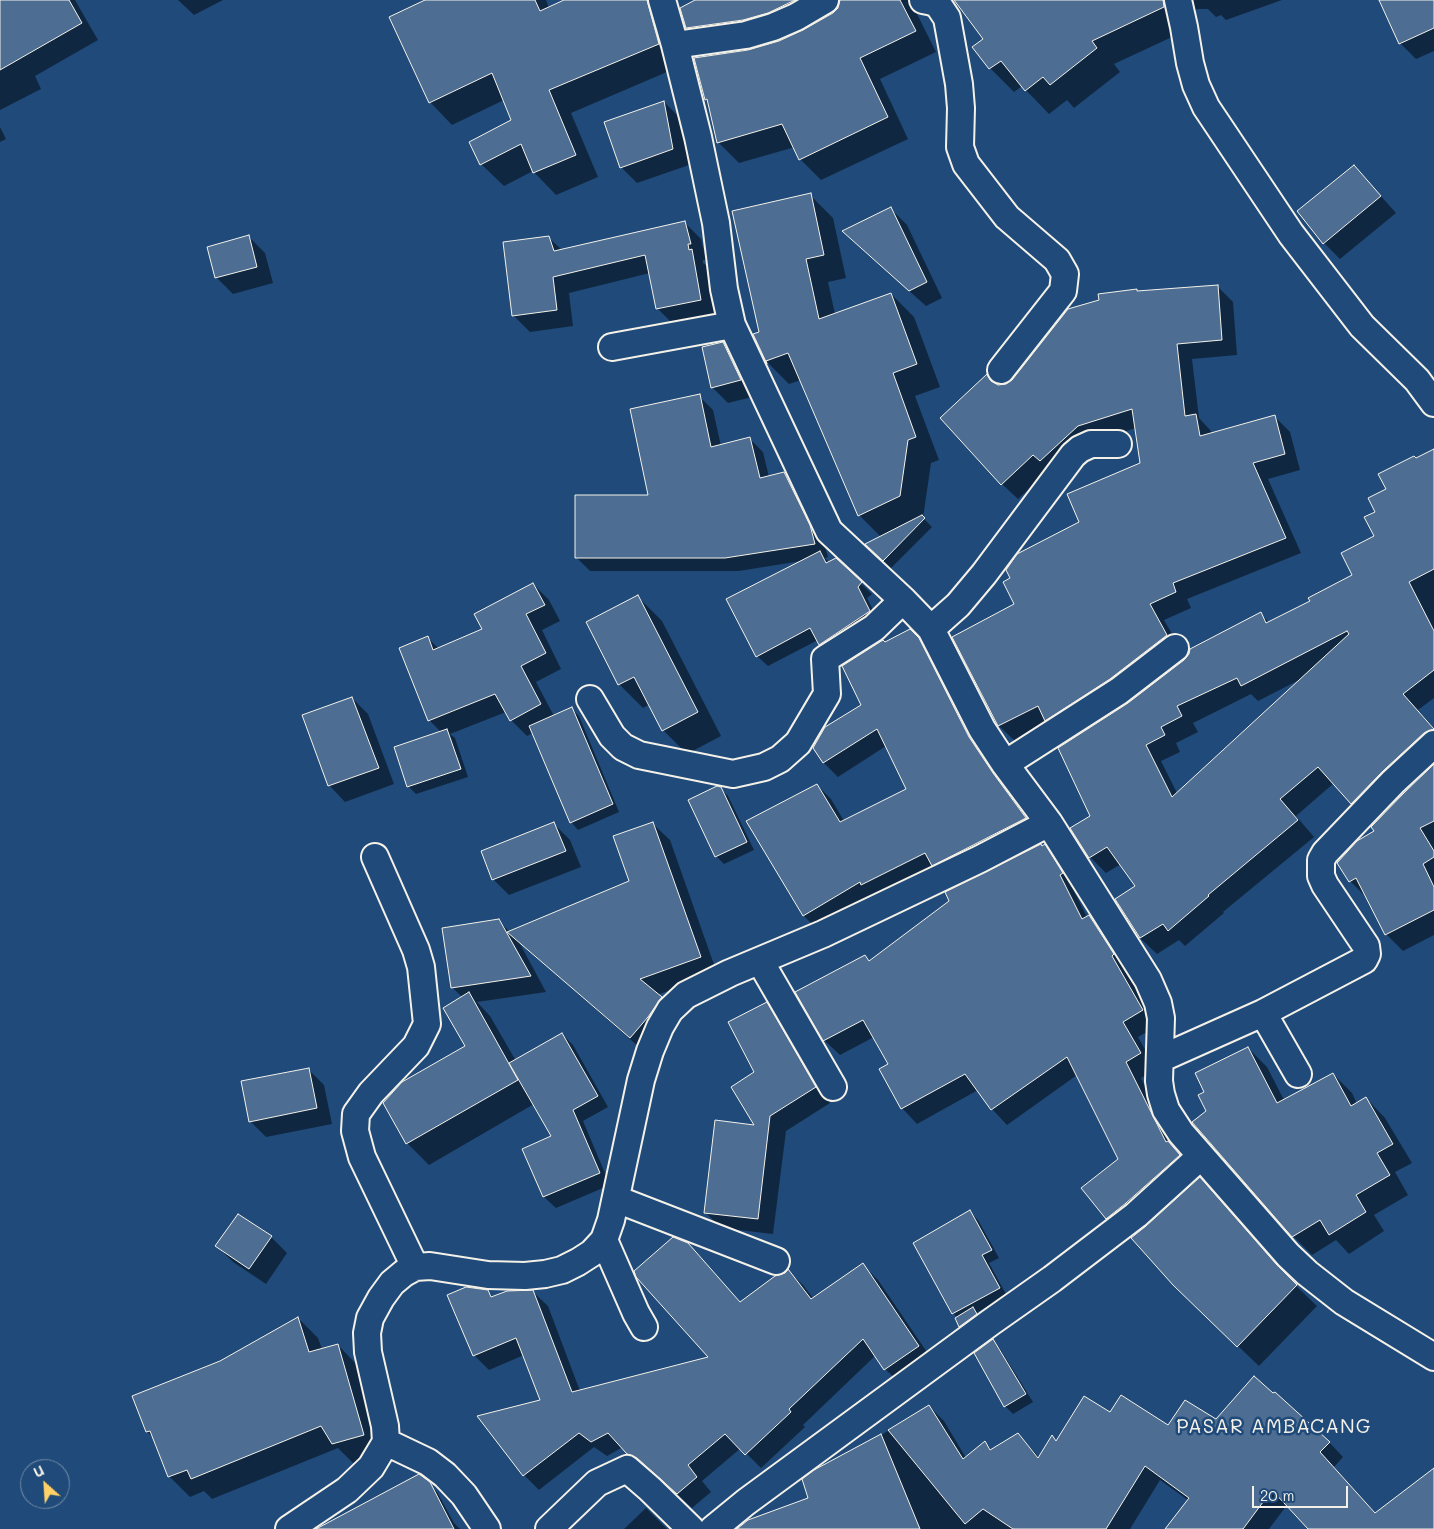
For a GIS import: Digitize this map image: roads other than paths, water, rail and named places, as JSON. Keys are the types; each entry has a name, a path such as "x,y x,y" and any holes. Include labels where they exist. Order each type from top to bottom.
{"street":[{"path":"662,0 676,45 710,194 724,289 732,325 829,531 903,600 931,629 982,729 1005,764 1049,822 1148,980 1154,992 1161,1018 1159,1081 1161,1094 1166,1110 1181,1133 1288,1255 1307,1274 1344,1302 1434,1356"},
{"path":"676,45 746,34 773,27 796,17 825,0"},
{"path":"923,0 933,2 939,6 947,18 959,84 961,108 960,148 966,164 1007,217 1057,260 1064,274 1063,291 1001,370"},
{"path":"1178,0 1190,63 1196,85 1206,107 1303,250 1362,326 1417,380 1434,403"},
{"path":"612,347 732,325"},
{"path":"931,629 958,605 984,574 1073,455 1091,444 1118,444"},
{"path":"590,700 612,736 623,747 639,755 733,774 764,767 780,758 798,743 827,694 824,659 874,628 903,600"},
{"path":"1005,764 1119,691 1175,648"},
{"path":"1160,1059 1263,1013 1364,960 1367,954 1366,946 1324,885 1321,876 1320,860 1393,782 1434,744"},
{"path":"289,1529 347,1490 371,1467 386,1442 385,1426 368,1352 367,1333 370,1318 381,1298 398,1278 415,1267 430,1266 488,1276 545,1274 562,1270 578,1262 592,1253 604,1240 616,1199 641,1080 650,1051 660,1027 670,1010 686,995 730,972 823,934 972,863 1049,822"},
{"path":"375,857 416,950 421,967 427,1024 416,1046 371,1093 356,1114 355,1132 362,1157 415,1267"},
{"path":"760,960 833,1087"},
{"path":"1263,1013 1298,1074"},
{"path":"713,1529 746,1502 1052,1279 1136,1215 1201,1156"},
{"path":"616,1199 776,1261"},
{"path":"604,1240 644,1327"},
{"path":"386,1442 428,1462 445,1475 464,1495 487,1529"},
{"path":"549,1529 597,1483 627,1470 650,1489 691,1529"}],"district":[{"name":"PASAR AMBACANG","path":"1274,1427"}]}
